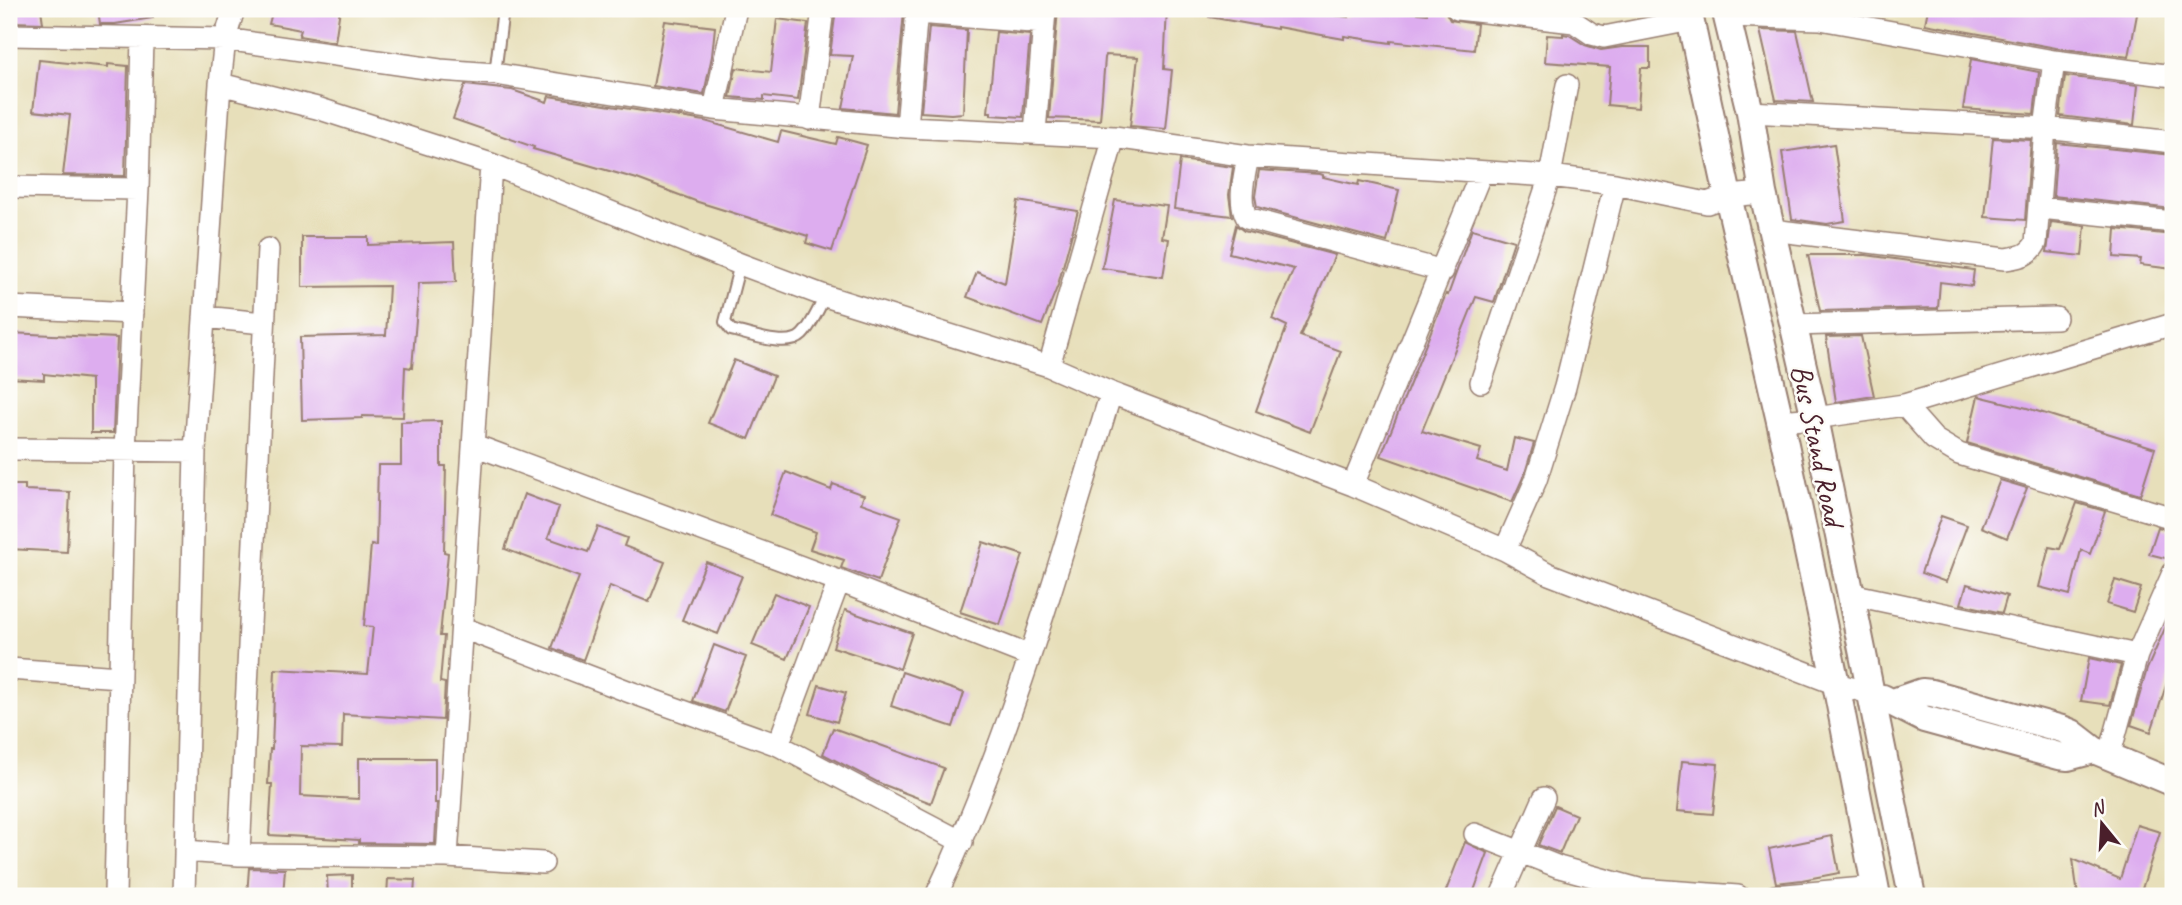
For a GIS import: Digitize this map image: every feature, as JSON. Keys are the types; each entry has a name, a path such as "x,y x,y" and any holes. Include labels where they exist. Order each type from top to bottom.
{"street":[{"path":"184,896 195,451 220,84 225,39 234,9"},
{"path":"714,109 736,9"},
{"path":"809,119 823,9"},
{"path":"1457,9 1574,22 1597,36 1689,14"},
{"path":"907,127 917,11 1045,16 1035,132"},
{"path":"1726,12 1819,19 2054,61 2173,76"},
{"name":"Bus Stand Road","path":"1726,12 1750,112 1763,192 1815,418 1850,594 1882,697 1912,896"},
{"name":"Bus Stand Road","path":"1689,14 1780,421 1836,684 1876,892"},
{"path":"9,36 225,39 415,66 495,74 714,109 809,119 907,127 1114,137 1248,156 1550,176 1615,184 1707,203 1728,196 1763,192"},
{"path":"115,896 125,450 138,188 142,39"},
{"path":"1772,230 2005,259 2024,256 2033,250 2036,243 2041,208 2045,128 2054,61"},
{"path":"220,84 317,108 491,164 825,296 1049,366 1111,393 1353,485 1505,550 1549,573 1836,684 1882,697 1932,693 2062,729 2101,753 2173,783"},
{"path":"1481,382 1550,176 1567,85"},
{"path":"1750,112 2045,128 2173,142"},
{"path":"1049,366 1114,137"},
{"path":"1248,156 1242,198 1242,209 1247,218 1443,271"},
{"path":"447,857 491,164"},
{"path":"1353,485 1481,173"},
{"path":"1505,550 1536,480 1561,400 1615,184"},
{"path":"9,187 138,188"},
{"path":"2041,208 2173,222"},
{"path":"239,855 268,249"},
{"path":"9,307 132,313"},
{"path":"204,317 263,323"},
{"path":"1792,324 2056,318"},
{"path":"1780,421 1904,405 2173,324"},
{"path":"936,896 962,842 1030,656 1111,393"},
{"path":"1904,405 1934,439 1959,454 2173,518"},
{"path":"474,445 839,581 1030,656"},
{"path":"9,450 195,451"},
{"path":"2101,753 2137,655 2165,613 2173,573"},
{"path":"778,745 839,581"},
{"path":"1850,594 2137,655"},
{"path":"463,628 778,745 962,842"},
{"path":"9,669 119,677"},
{"path":"1502,896 1545,798"},
{"path":"1475,834 1559,867 1639,888 1738,896"},
{"path":"185,851 239,855 447,857 543,863"},
{"path":"1775,896 1876,892"}],"lane":[{"path":"495,74 503,9"},
{"path":"740,264 725,322 730,330 786,342 795,340 804,334 825,296"}],"building":[{"path":"10,9 41,9 43,23 12,22"},
{"path":"98,9 152,9 153,18 100,24"},
{"path":"273,9 340,9 335,42 299,36 301,30 269,24"},
{"path":"836,9 904,11 895,113 843,108 853,56 830,55"},
{"path":"1058,9 1167,9 1164,69 1172,70 1166,129 1130,126 1138,57 1106,55 1100,120 1049,118"},
{"path":"1210,9 1303,9 1349,17 1350,9 1427,14 1427,9 1444,9 1450,20 1477,24 1474,50 1344,36 1344,39 1277,29 1209,17"},
{"path":"1928,9 2138,9 2129,57 2056,48 1925,24"},
{"path":"777,19 808,23 798,100 764,96 764,100 730,97 736,68 771,72"},
{"path":"665,21 715,27 704,94 653,86"},
{"path":"929,27 967,30 963,113 921,112"},
{"path":"1760,30 1797,31 1813,102 1776,100"},
{"path":"996,32 1030,35 1023,117 991,115 991,112 988,112"},
{"path":"1563,34 1601,50 1650,47 1650,68 1641,68 1638,108 1607,105 1610,67 1545,62 1547,35"},
{"path":"1971,59 2039,72 2034,114 1963,109"},
{"path":"39,60 108,67 108,64 128,66 125,176 63,175 70,115 33,111"},
{"path":"2065,76 2138,85 2134,125 2060,116"},
{"path":"465,85 512,90 547,102 549,96 705,121 778,142 781,131 836,144 838,137 867,145 832,251 806,243 808,236 698,202 637,179 533,149 534,147 453,119"},
{"path":"1993,138 2031,140 2025,220 1985,217"},
{"path":"2057,143 2173,155 2173,209 2053,196"},
{"path":"1834,144 1845,221 1827,224 1792,219 1782,152"},
{"path":"1180,160 1233,167 1229,195 1232,216 1174,209"},
{"path":"1259,170 1320,174 1358,185 1359,181 1399,190 1387,242 1257,207 1255,196"},
{"path":"1115,200 1167,206 1162,238 1169,239 1163,277 1102,268"},
{"path":"1018,201 1078,211 1058,285 1042,325 967,297 977,272 1005,283"},
{"path":"2051,222 2085,226 2082,256 2047,252"},
{"path":"1236,225 1244,231 1335,255 1300,336 1341,351 1310,432 1256,411 1287,326 1272,319 1294,269 1229,253"},
{"path":"1472,229 1514,241 1494,302 1476,297 1422,431 1481,449 1477,461 1507,471 1514,438 1534,443 1512,502 1381,456 1446,294 1448,295"},
{"path":"2116,229 2173,235 2173,269 2140,265 2141,259 2114,257"},
{"path":"302,237 368,237 368,245 454,242 456,282 419,283 412,368 405,367 403,417 362,416 302,420 300,337 386,335 389,286 302,287"},
{"path":"1808,255 1866,255 1974,270 1972,286 1940,282 1938,308 1820,311"},
{"path":"9,333 117,338 113,433 91,433 91,379 44,374 44,380 9,378"},
{"path":"1861,336 1874,396 1836,402 1826,337"},
{"path":"734,360 774,376 749,439 708,423"},
{"path":"1978,396 2027,408 2155,448 2140,495 1967,443"},
{"path":"441,421 441,466 446,466 444,552 448,553 440,636 444,636 440,682 445,683 443,720 343,714 342,747 301,746 300,796 359,799 359,758 435,758 435,844 359,843 359,840 269,835 272,784 268,784 275,669 368,674 373,627 364,626 371,545 376,546 378,465 401,465 401,422"},
{"path":"786,472 831,490 833,484 864,495 861,503 901,517 878,581 841,568 844,560 810,549 816,532 770,515"},
{"path":"2000,480 2027,488 2007,538 1981,527"},
{"path":"9,485 25,485 25,490 70,492 67,552 9,549"},
{"path":"524,494 559,507 548,538 588,552 598,527 627,538 624,546 665,562 649,602 610,586 583,660 552,648 579,577 505,549"},
{"path":"2077,503 2105,511 2090,554 2081,550 2070,595 2039,587 2049,547 2060,549"},
{"path":"1941,516 1967,525 1946,582 1921,573"},
{"path":"2158,527 2173,531 2173,560 2149,554"},
{"path":"983,542 1023,555 1000,625 960,612"},
{"path":"706,562 742,576 718,634 682,620"},
{"path":"2115,580 2141,588 2133,612 2107,604"},
{"path":"1967,584 2007,596 2002,613 1961,604"},
{"path":"774,593 809,607 787,659 752,645"},
{"path":"845,610 912,633 900,669 833,647"},
{"path":"2173,610 2173,674 2170,673 2151,732 2131,725 2147,669"},
{"path":"714,645 746,657 725,712 693,701"},
{"path":"2089,658 2121,665 2110,705 2081,701"},
{"path":"902,672 964,693 953,727 891,706"},
{"path":"819,685 846,693 837,722 810,714"},
{"path":"833,728 944,768 931,803 879,783 823,754"},
{"path":"1682,761 1718,764 1713,814 1677,811"},
{"path":"1555,806 1576,815 1560,853 1538,845"},
{"path":"2137,825 2160,832 2142,889 2158,896 2078,896 2073,859 2120,879"},
{"path":"1832,836 1839,873 1776,883 1769,849"},
{"path":"1465,842 1488,853 1472,896 1444,896"},
{"path":"249,868 285,869 283,896 247,896"},
{"path":"352,875 352,896 328,896 327,876"},
{"path":"388,879 415,880 414,896 387,896"}]}
